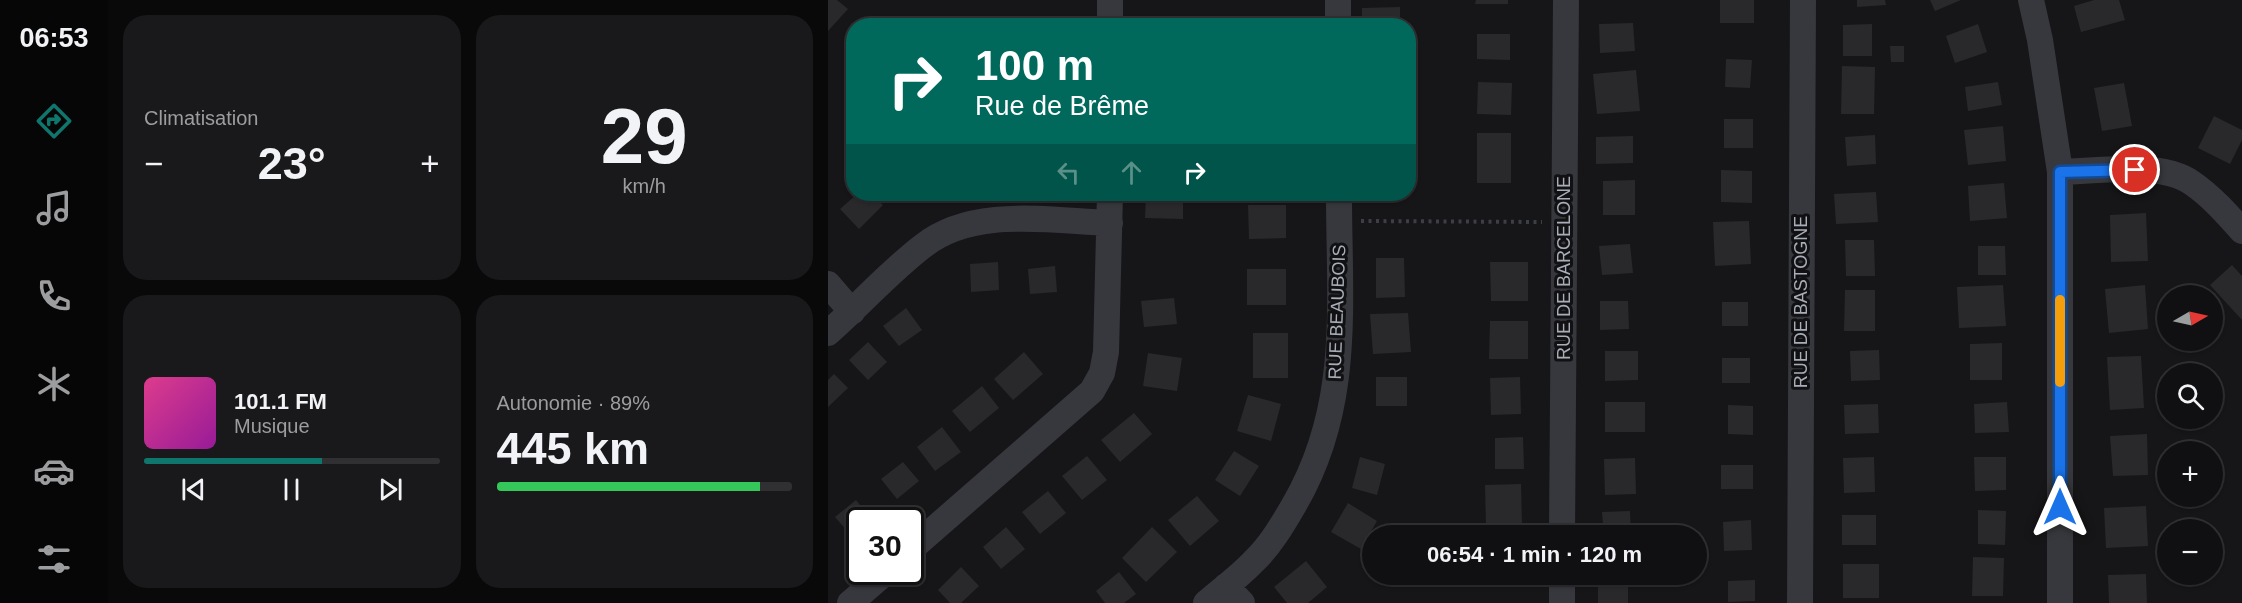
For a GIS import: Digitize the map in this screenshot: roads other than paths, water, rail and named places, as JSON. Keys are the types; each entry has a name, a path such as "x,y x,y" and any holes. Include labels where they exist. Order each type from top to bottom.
{"street":[{"path":"1110,0 1110,18"},
{"path":"1338,0 1338,18"},
{"name":"RUE DE BARCELONE","path":"1562,525 1566,0"},
{"name":"RUE DE BASTOGNE","path":"1800,603 1803,0"},
{"path":"2031,0 2040,40 2060,172 2060,603"},
{"path":"2060,172 2135,170 2164,172 2191,181 2242,231"},
{"path":"924,538 1092,391 1102,374 1106,352 1110,201"},
{"name":"RUE BEAUBOIS","path":"1206,603 1234,594 1286,520 1311,477 1330,422 1340,353 1339,201"},
{"path":"828,333 924,245 950,231 982,222 1034,220 1110,224"},
{"path":"828,284 852,312"},
{"path":"850,603 871,585"},
{"path":"1562,585 1562,603"}]}
